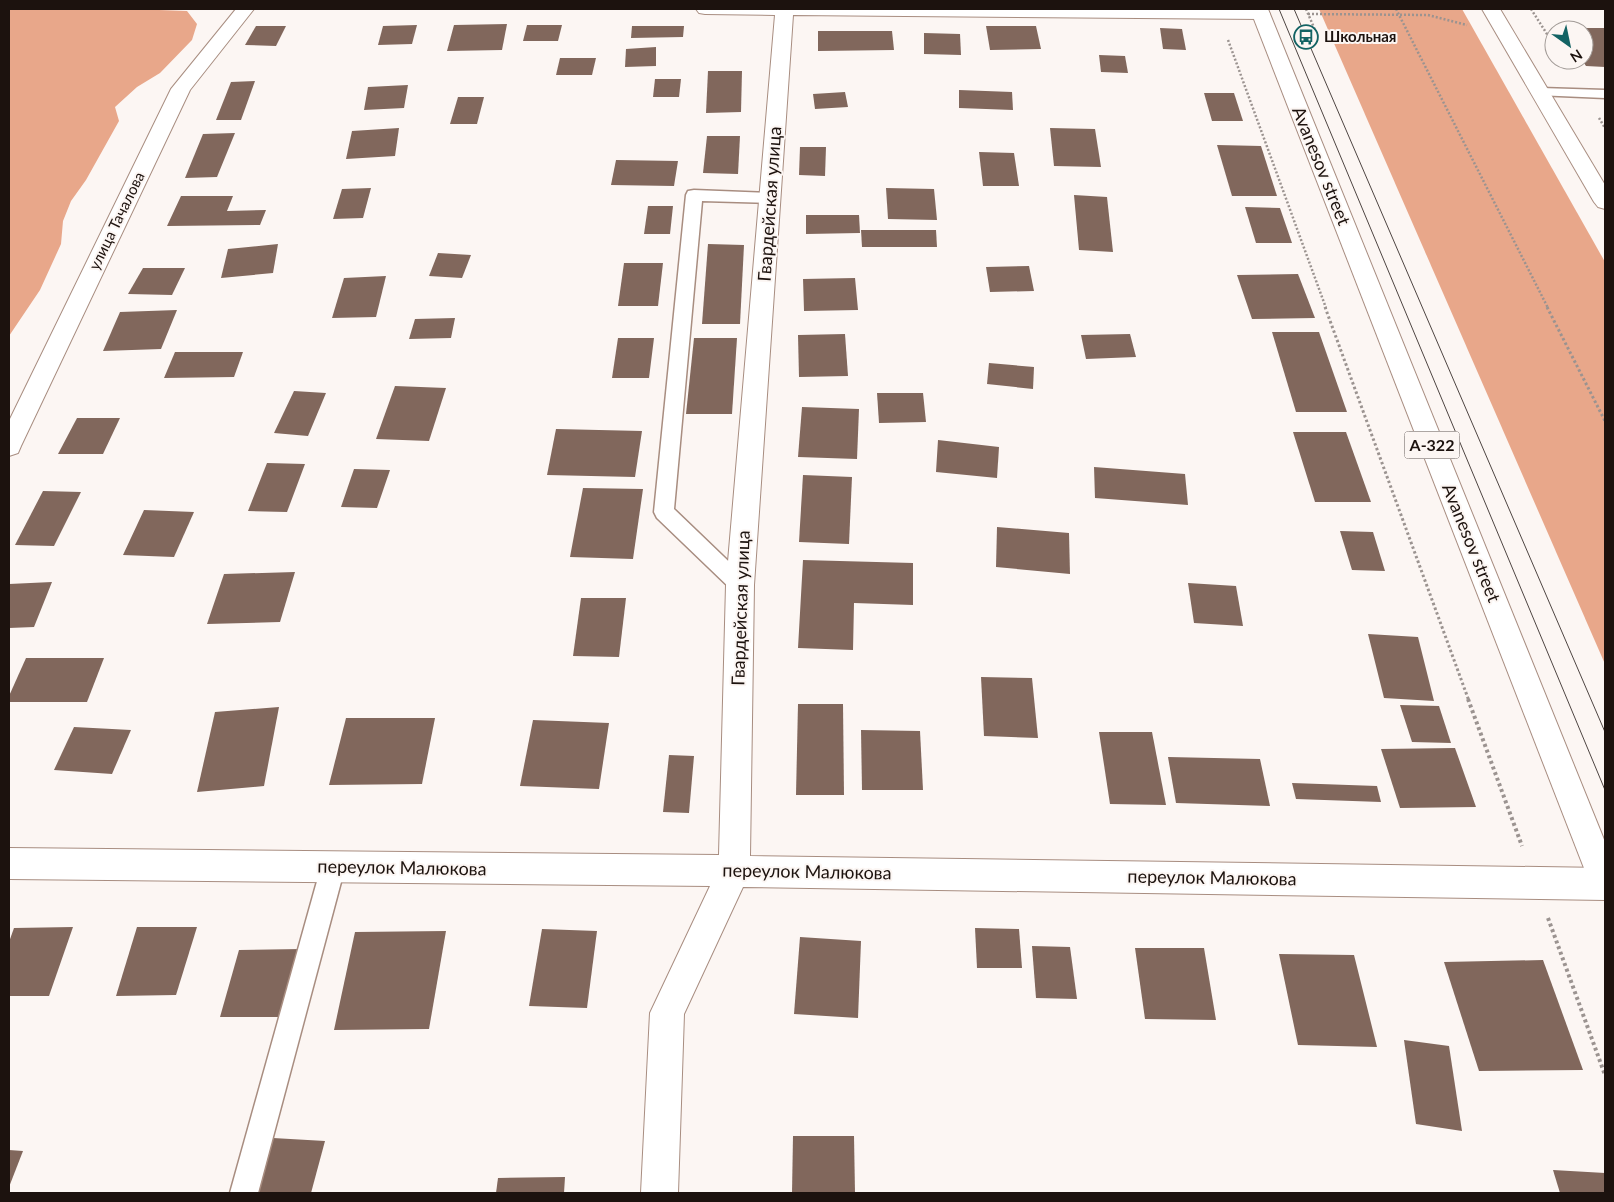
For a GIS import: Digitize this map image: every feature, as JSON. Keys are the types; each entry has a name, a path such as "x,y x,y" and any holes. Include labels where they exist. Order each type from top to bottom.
{"main road":[{"name":"улица Тачалова","path":"9,446 181,88 245,9"},
{"path":"705,9 1219,14 1260,11"},
{"name":"Гвардейская улица","path":"659,1193 667,1013 734,871 740,585 784,9"},
{"path":"1491,9 1605,202"},
{"name":"Avanesov street","path":"1260,11 1605,883"},
{"name":"переулок Малюкова","path":"9,864 734,871 1605,883"}],"lane":[{"path":"1541,92 1605,94"},
{"path":"740,585 664,512 694,195 770,198"},
{"path":"244,1193 333,867"}],"path":[{"path":"1306,9 1315,30"},
{"path":"1396,9 1605,421"},
{"path":"1531,9 1544,30"},
{"path":"1219,14 1605,1075"},
{"path":"1308,14 1428,15 1471,26"}],"shaded area":[{"path":"9,9 187,11 197,24 192,40 160,73 137,87 115,107 119,121 86,180 71,201 63,221 61,244 40,290 9,336"},
{"path":"1319,9 1462,9 1605,262 1605,664"}],"building":[{"path":"507,24 502,50 447,51 454,25"},
{"path":"417,25 412,44 378,45 383,26"},
{"path":"527,25 562,25 558,41 523,41"},
{"path":"256,26 286,26 276,46 245,45"},
{"path":"632,26 684,26 683,37 631,38"},
{"path":"986,26 1036,26 1041,49 990,50"},
{"path":"1160,28 1182,29 1186,50 1163,49"},
{"path":"1594,28 1605,28 1605,67 1594,66"},
{"path":"818,31 892,31 894,50 818,51"},
{"path":"924,33 960,34 961,55 924,54"},
{"path":"656,47 656,66 625,67 626,49"},
{"path":"1099,55 1125,56 1128,73 1101,72"},
{"path":"560,58 596,58 592,75 556,75"},
{"path":"708,71 742,71 741,112 706,113"},
{"path":"655,79 681,79 679,97 653,97"},
{"path":"255,81 241,120 216,120 231,82"},
{"path":"408,85 404,108 364,110 368,87"},
{"path":"959,90 1012,92 1013,110 959,108"},
{"path":"845,92 848,107 815,109 813,94"},
{"path":"1204,93 1234,93 1243,121 1212,121"},
{"path":"458,97 484,97 477,124 450,124"},
{"path":"399,128 395,156 346,159 352,131"},
{"path":"1050,128 1095,129 1101,167 1054,166"},
{"path":"235,133 217,177 185,178 203,134"},
{"path":"707,136 740,136 738,174 703,173"},
{"path":"1217,145 1261,146 1277,196 1232,196"},
{"path":"800,147 826,147 825,176 799,175"},
{"path":"979,152 1014,153 1019,186 983,186"},
{"path":"616,160 678,161 674,186 611,185"},
{"path":"371,188 363,218 333,219 342,189"},
{"path":"886,188 934,189 937,220 888,219"},
{"path":"1074,195 1107,197 1113,252 1079,250"},
{"path":"181,196 233,196 227,211 266,210 260,225 167,226"},
{"path":"648,206 673,206 670,234 644,234"},
{"path":"1245,207 1280,208 1292,243 1256,243"},
{"path":"806,215 859,215 860,233 806,234"},
{"path":"861,230 936,230 937,247 862,247"},
{"path":"278,244 273,273 221,278 228,249"},
{"path":"708,244 744,245 740,324 702,324"},
{"path":"438,253 471,255 462,278 429,276"},
{"path":"624,263 663,263 658,306 618,306"},
{"path":"1029,266 1034,291 990,292 986,267"},
{"path":"143,268 185,268 172,295 128,294"},
{"path":"1298,274 1315,318 1252,319 1237,275"},
{"path":"386,276 376,317 332,318 344,278"},
{"path":"855,278 858,310 804,311 803,279"},
{"path":"177,310 161,349 103,351 120,312"},
{"path":"455,318 451,338 409,339 415,319"},
{"path":"1272,332 1319,332 1347,412 1296,412"},
{"path":"845,334 848,376 799,377 798,335"},
{"path":"1130,334 1136,357 1086,359 1081,335"},
{"path":"618,338 654,338 649,378 612,378"},
{"path":"694,338 737,338 732,414 686,414"},
{"path":"175,352 243,352 234,377 164,378"},
{"path":"989,363 1034,367 1033,389 987,384"},
{"path":"395,386 446,388 429,441 376,439"},
{"path":"294,391 326,393 308,436 274,433"},
{"path":"877,393 923,393 926,422 879,423"},
{"path":"802,407 859,409 857,459 798,457"},
{"path":"77,418 120,418 103,454 58,454"},
{"path":"556,429 642,431 635,477 547,475"},
{"path":"1293,432 1346,432 1371,502 1315,502"},
{"path":"938,440 999,447 997,478 936,472"},
{"path":"267,463 305,464 287,512 248,511"},
{"path":"1094,467 1185,474 1188,505 1095,498"},
{"path":"354,469 390,470 377,508 341,507"},
{"path":"803,475 852,477 849,544 799,542"},
{"path":"583,488 643,489 633,559 570,557"},
{"path":"43,491 81,492 54,546 15,545"},
{"path":"144,510 194,512 174,557 123,555"},
{"path":"997,527 1069,533 1070,574 996,567"},
{"path":"1340,531 1373,532 1385,571 1352,570"},
{"path":"803,560 913,563 913,605 854,603 853,650 798,648"},
{"path":"295,572 280,622 207,624 224,574"},
{"path":"52,582 34,627 9,628 9,584"},
{"path":"1188,583 1236,586 1243,626 1194,623"},
{"path":"581,598 626,598 619,657 573,656"},
{"path":"1368,634 1418,637 1434,701 1384,698"},
{"path":"26,658 104,658 87,702 9,702 9,696"},
{"path":"981,677 1032,678 1038,738 984,736"},
{"path":"798,704 843,704 844,795 796,795"},
{"path":"1400,705 1439,706 1451,743 1412,742"},
{"path":"279,707 264,786 197,792 215,712"},
{"path":"346,718 435,718 422,784 329,785"},
{"path":"533,720 609,723 599,789 520,786"},
{"path":"74,727 131,730 112,774 54,770"},
{"path":"861,730 920,731 923,790 862,790"},
{"path":"1099,732 1152,732 1166,805 1110,804"},
{"path":"1455,748 1476,807 1400,808 1381,749"},
{"path":"669,755 694,756 689,813 663,812"},
{"path":"1168,757 1260,759 1270,806 1176,803"},
{"path":"1292,783 1377,786 1381,802 1296,799"},
{"path":"73,927 49,996 9,996 9,942 14,928"},
{"path":"137,927 197,927 176,995 116,996"},
{"path":"975,928 1019,929 1022,968 977,968"},
{"path":"542,929 597,931 587,1008 529,1006"},
{"path":"446,931 429,1029 334,1030 355,932"},
{"path":"800,937 861,941 858,1018 794,1014"},
{"path":"1032,946 1070,947 1077,999 1036,998"},
{"path":"1135,948 1204,948 1216,1020 1145,1019"},
{"path":"301,949 285,1017 220,1017 239,950"},
{"path":"1279,954 1354,955 1377,1047 1298,1045"},
{"path":"1543,960 1583,1070 1479,1071 1444,962"},
{"path":"1404,1040 1449,1046 1462,1131 1416,1124"},
{"path":"793,1136 854,1136 855,1193 792,1193"},
{"path":"273,1138 325,1141 311,1193 257,1193"},
{"path":"9,1150 23,1151 9,1187"},
{"path":"1553,1170 1605,1173 1605,1193 1560,1193"},
{"path":"565,1177 564,1193 496,1193 498,1178"}],"tram line":[{"path":"1279,9 1605,790"},
{"path":"1294,9 1605,732"}],"place":[{"name":"Школьная","path":"1306,37"}]}
